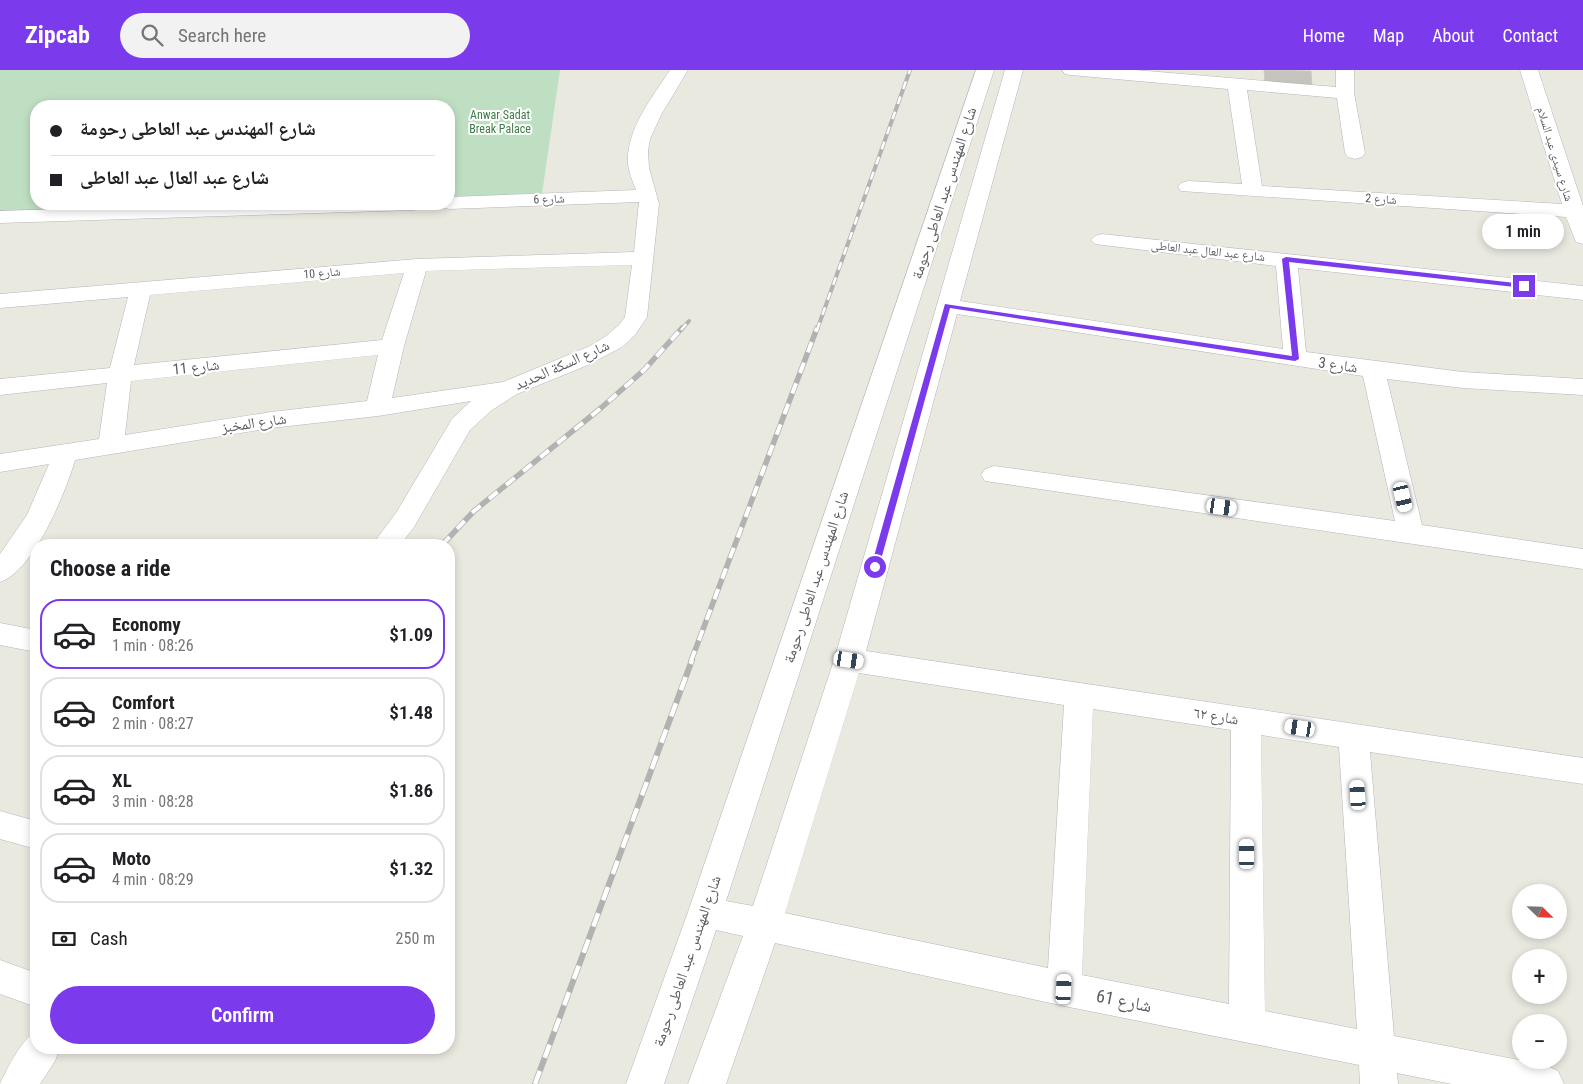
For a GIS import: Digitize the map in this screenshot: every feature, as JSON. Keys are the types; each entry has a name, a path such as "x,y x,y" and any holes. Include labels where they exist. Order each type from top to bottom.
{"street":[{"name":"شارع السكة الحديد","path":"390,539 405,520 461,425 488,400 509,388 602,350 624,334 637,315 644,258 648,196 638,166 639,142 643,131 679,70"},
{"name":"شارع المهندس عبد العاطى رحومة","path":"645,1084 705,912 985,70"},
{"name":"شارع المهندس عبد العاطى رحومة","path":"708,1084 765,924 849,660 1014,70"},
{"path":"1071,70 1345,93"},
{"path":"1345,70 1345,93 1355,153"},
{"name":"شارع سيدى عبد السلام","path":"1529,70 1583,238"},
{"path":"1237,85 1253,190"},
{"name":"شارع 2","path":"1188,187 1573,211"},
{"name":"شارع 6","path":"455,203 648,196"},
{"path":"0,218 237,210"},
{"name":"شارع عبد العال عبد العاطى","path":"1102,240 1583,293"},
{"name":"شارع 10","path":"0,301 417,265 644,258"},
{"path":"1286,259 1295,359"},
{"path":"378,408 392,346 417,265"},
{"path":"111,445 120,375 140,288"},
{"name":"شارع 3","path":"947,306 1373,370 1463,380 1583,387"},
{"name":"شارع 11","path":"0,386 392,346"},
{"path":"1373,370 1412,533"},
{"name":"شارع المخبز","path":"0,463 271,420 378,408 509,388"},
{"path":"33,539 56,484 65,452"},
{"path":"994,475 1412,533 1583,559"},
{"path":"0,572 27,554"},
{"path":"0,634 30,640"},
{"name":"شارع ٦٢","path":"849,660 1583,770"},
{"path":"1064,989 1078,695"},
{"path":"1246,720 1247,1025"},
{"path":"1354,736 1377,1067"},
{"path":"0,825 30,833"},
{"name":"شارع 61","path":"705,912 1064,989 1247,1025 1377,1067 1545,1084"},
{"path":"0,977 30,988"},
{"path":"19,1084 38,1054"},
{"path":"0,1080 11,1084"}],"green space":[{"name":"Anwar Sadat Break Palace","path":"0,70 560,70 542,194 455,197 455,100 30,100 30,209 0,210"}],"building":[{"path":"1264,70 1311,71 1312,87 1265,82"}],"railway":[{"path":"817,330 910,70"},
{"path":"681,330 689,321"},
{"path":"448,539 474,511 601,408 644,370 682,328"},
{"path":"691,661 817,328"},
{"path":"535,1084 692,660"}],"route":[{"path":"875,567 947,306 1295,359 1286,259 1524,286"}]}
